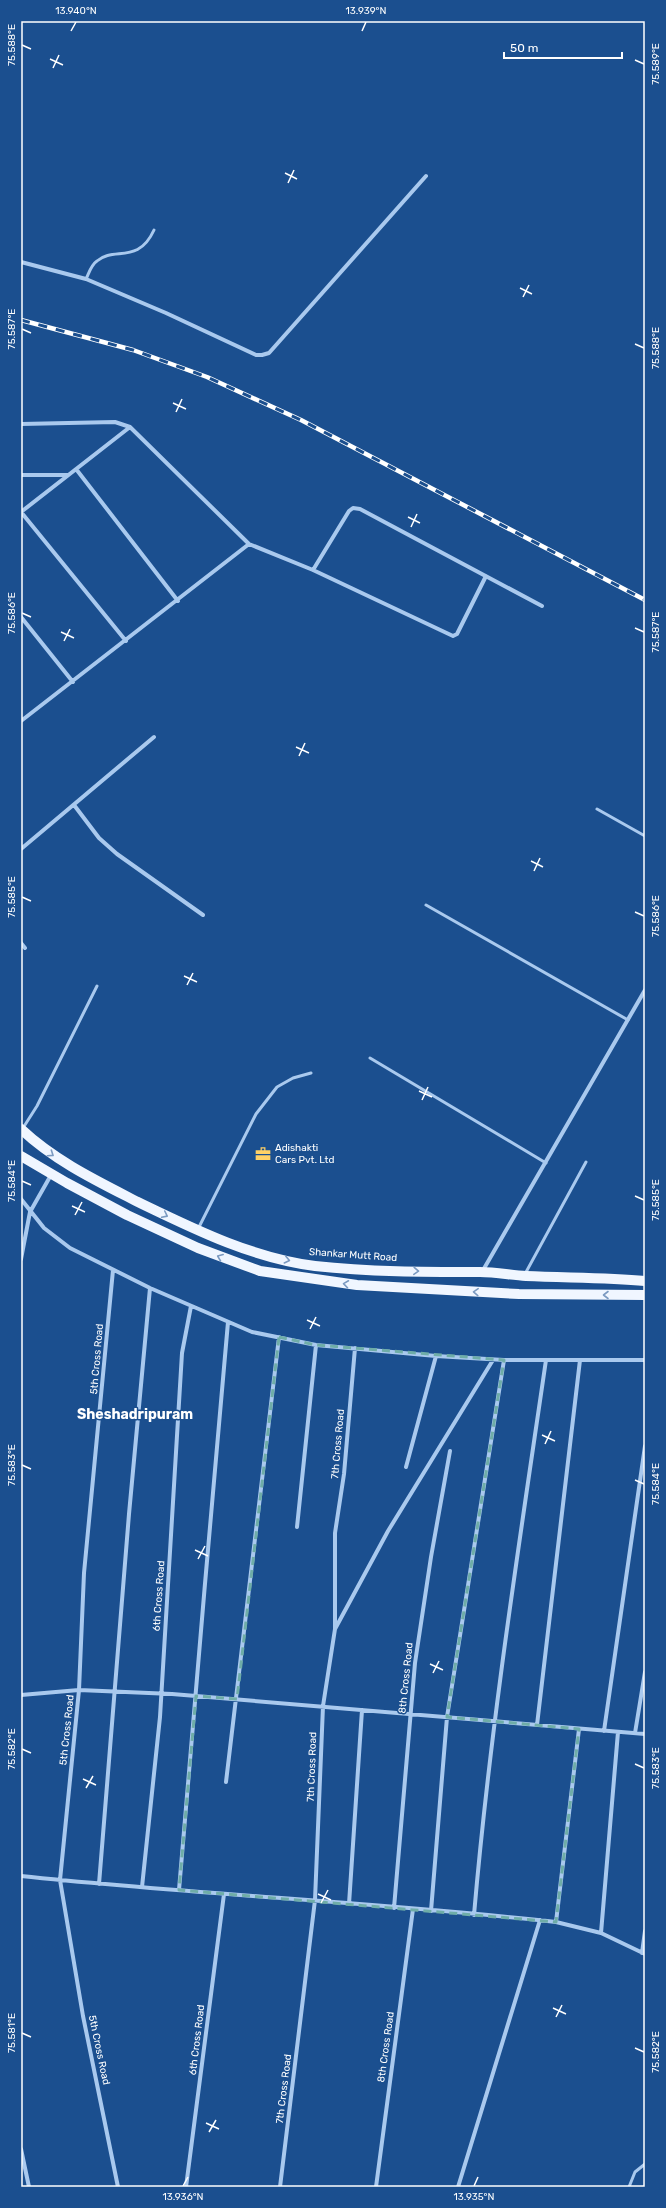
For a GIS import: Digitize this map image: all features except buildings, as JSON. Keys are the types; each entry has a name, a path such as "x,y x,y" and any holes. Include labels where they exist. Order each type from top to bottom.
{"main road":[{"name":"Shankar Mutt Road","path":"21,1129 40,1146 66,1164 198,1231 218,1240 264,1254 314,1266 439,1273 482,1272 524,1276 645,1280"},
{"path":"21,1156 51,1175 127,1215 198,1248 260,1271 357,1285 519,1294 645,1295"},
{"path":"260,1271 264,1254"}],"street":[{"path":"21,262 86,279 166,313 256,355 262,355 270,352 426,176"},
{"path":"21,424 115,422 130,427 249,544 313,570 455,636 486,576"},
{"path":"126,641 21,512 130,427"},
{"path":"76,469 178,601"},
{"path":"21,475 68,475"},
{"path":"313,570 349,511 353,508 360,509 542,606"},
{"path":"21,720 178,601 249,544"},
{"path":"21,618 73,682"},
{"path":"21,849 154,737"},
{"path":"74,805 99,838 117,854 203,915"},
{"path":"21,943 25,948"},
{"path":"482,1272 645,990"},
{"path":"21,1259 30,1212 51,1175"},
{"path":"21,1199 44,1228 70,1248 150,1288 252,1332 316,1345 436,1356 493,1360 645,1360"},
{"name":"5th Cross Road","path":"113,1270 84,1573 79,1690 60,1880 83,2016 118,2187"},
{"path":"99,1884 116,1691 129,1514 150,1288"},
{"name":"6th Cross Road","path":"142,1887 161,1693 182,1353 191,1306"},
{"path":"179,1890 196,1696 210,1508 228,1322"},
{"path":"226,1782 279,1337"},
{"path":"297,1527 316,1345"},
{"name":"7th Cross Road","path":"280,2187 315,1900 322,1706 335,1629 335,1534 344,1474 355,1348"},
{"path":"406,1467 436,1356"},
{"path":"335,1629 388,1531 493,1360"},
{"path":"431,1910 448,1717 504,1360"},
{"path":"474,1914 481,1828 494,1721 546,1360"},
{"path":"537,1725 580,1360"},
{"path":"604,1731 645,1446"},
{"name":"8th Cross Road","path":"394,1908 416,1655 450,1451"},
{"path":"635,1734 645,1672"},
{"path":"21,1695 79,1690 161,1693 645,1734"},
{"path":"350,1904 362,1710"},
{"path":"556,1922 579,1729"},
{"path":"601,1933 618,1732"},
{"path":"21,1876 99,1884 315,1900 540,1920 556,1922 601,1933 644,1953 645,1931"},
{"name":"6th Cross Road","path":"186,2187 224,1894"},
{"name":"8th Cross Road","path":"376,2187 412,1909"},
{"path":"458,2187 540,1920"},
{"path":"21,2149 29,2187"}],"lane":[{"path":"86,279 98,260 106,256 132,252 150,240 154,230"},
{"path":"597,809 645,836"},
{"path":"426,905 628,1020"},
{"path":"21,1129 37,1106 97,986"},
{"path":"370,1058 546,1163"},
{"path":"198,1231 256,1114 277,1088 293,1078 311,1073"},
{"path":"524,1276 586,1162"},
{"path":"629,2187 635,2172 645,2164"}],"highlighted area":[{"path":"279,1337 316,1345 504,1360 447,1717 579,1729 556,1922 179,1890 196,1696 237,1699"}],"railway":[{"path":"21,320 133,350 207,377 301,420 645,600"}],"place":[{"name":"Adishakti Cars Pvt. Ltd","path":"263,1154"}],"district":[{"name":"Sheshadripuram","path":"135,1414"}]}
